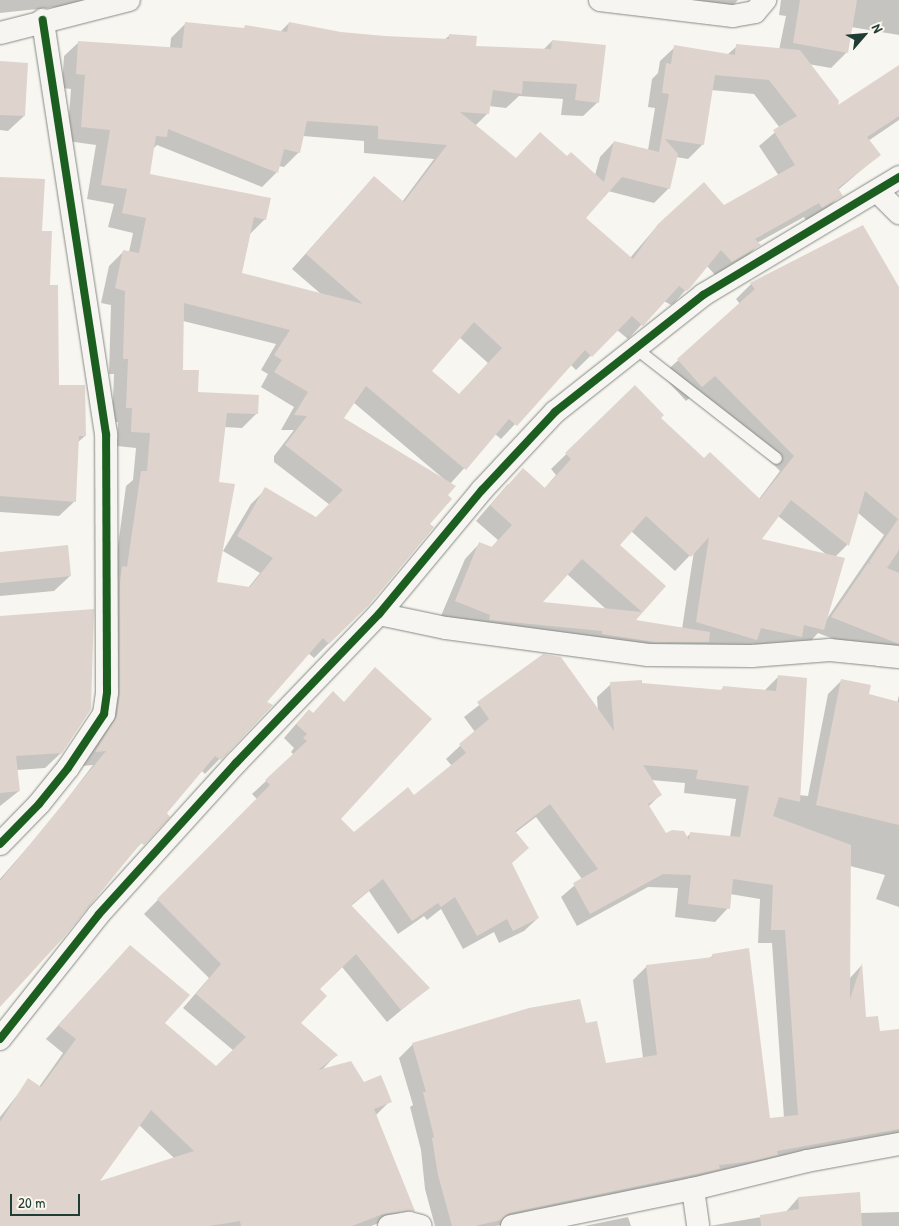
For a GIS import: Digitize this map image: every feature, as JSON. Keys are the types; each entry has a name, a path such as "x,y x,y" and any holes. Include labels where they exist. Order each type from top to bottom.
{"street":[{"path":"0,33 43,20 129,0"},
{"path":"600,0 732,16 755,12 765,0"},
{"path":"0,844 39,804 68,768 104,714 107,692 106,434 43,20"},
{"path":"0,1039 99,914 236,764 380,614 482,490 555,412 634,347 704,295 787,243 878,192 899,177"},
{"path":"878,192 899,213"},
{"path":"380,614 446,628 648,655 752,656 830,650 899,657"},
{"path":"512,1226 693,1189 807,1161 899,1144"},
{"path":"693,1189 698,1226"},
{"path":"389,1226 409,1223 421,1226"}],"lane":[{"path":"634,347 776,458"}],"building":[{"path":"800,0 857,0 848,53 793,43"},
{"path":"185,22 244,28 245,25 287,32 289,22 341,32 385,36 449,39 449,34 477,36 476,46 551,49 552,40 606,45 599,103 575,100 577,84 523,81 522,94 493,90 489,114 460,112 516,158 540,132 567,156 571,152 604,182 614,141 659,152 669,94 662,93 666,63 671,64 674,45 735,55 736,44 800,50 839,101 838,105 899,65 899,116 867,137 881,155 838,188 843,196 822,208 819,203 755,239 761,245 732,262 721,250 690,288 686,291 679,286 643,326 632,316 592,357 585,350 517,426 509,419 466,470 366,386 344,418 456,486 448,495 452,499 430,524 434,527 369,605 329,644 323,638 267,702 273,705 221,760 215,756 167,813 170,817 144,845 141,843 64,937 0,1007 0,881 106,751 95,752 117,716 120,692 120,582 122,566 127,567 141,471 147,471 150,433 131,432 132,408 126,408 128,359 123,359 125,291 115,288 123,250 139,253 146,218 122,213 127,189 101,185 110,130 81,127 85,75 76,74 78,41 182,48","holes":["715,75 769,80 797,116 773,130 795,165 724,205 704,182 658,224 633,259 586,218 622,177 670,189 678,154 665,139 704,145","307,121 378,126 378,139 447,145 404,202 374,176 306,254 363,304 242,273 254,217 266,220 271,198 150,174 156,136 167,137 168,129 278,173 284,149 300,153","184,303 290,330 274,355 282,360 274,372 308,392 294,415 307,416 285,445 343,490 316,517 265,487 237,536 273,558 250,587 217,582 235,484 219,482 227,413 258,414 259,395 198,392 199,370 183,370","474,322 502,348 459,394 432,371"]},
{"path":"0,61 28,63 25,116 0,115"},
{"path":"0,177 45,179 42,231 52,231 50,285 58,285 59,385 85,385 86,436 79,436 76,502 0,496"},
{"path":"863,225 899,287 899,550 887,568 899,573 899,644 831,617 868,563 872,564 869,562 898,519 865,491 849,546 791,500 762,539 845,558 824,630 804,625 802,637 761,628 757,640 696,622 709,537 691,557 646,516 620,545 666,586 636,620 710,632 709,642 655,642 602,634 602,631 489,620 490,615 455,601 479,542 492,547 512,525 490,505 523,468 545,488 571,459 565,453 635,385 664,415 661,418 704,458 710,452 760,499 794,456 715,376 702,387 677,359 755,289 750,283","holes":["582,559 642,612 543,602"]},
{"path":"68,545 71,576 0,583 0,552"},
{"path":"94,609 91,709 62,753 16,756 20,791 0,793 0,616"},
{"path":"543,654 561,657 614,731 610,682 642,680 642,683 722,690 723,686 776,691 778,675 807,678 800,802 779,797 773,816 851,845 850,999 862,963 866,1017 878,1016 880,1031 899,1029 899,1129 777,1151 778,1155 754,1161 719,1165 720,1169 509,1213 501,1220 475,1226 452,1226 438,1175 432,1138 434,1137 423,1092 426,1092 412,1043 529,1008 580,999 586,1023 597,1021 606,1063 657,1055 646,965 713,957 712,954 749,948 770,1118 798,1115 785,930 771,930 773,885 733,879 730,909 688,904 691,875 663,874 590,914 573,883 598,869 550,804 515,831 529,848 512,863 539,918 513,931 507,919 477,936 455,897 441,907 438,903 412,921 383,879 351,905 430,988 401,1010 356,954 320,989 327,996 301,1023 338,1055 318,1070 351,1061 364,1082 381,1075 392,1102 374,1109 415,1211 383,1214 352,1226 241,1226 240,1221 209,1226 0,1226 0,1122 28,1078 41,1087 76,1039 58,1025 130,945 190,995 165,1023 216,1066 246,1037 196,994 221,964 157,899 270,785 265,780 307,741 303,738 307,734 296,724 309,709 313,713 333,691 344,702 375,667 432,719 341,819 354,832 408,787 414,795 466,753 459,744 489,719 477,702","holes":["643,765 698,770 696,779 749,786 740,837 690,832 689,840 684,831 672,830 666,833 648,804 662,795","151,1110 194,1151 100,1181"]},
{"path":"841,679 871,685 869,694 899,702 899,825 816,805"},
{"path":"860,1192 862,1226 761,1226 760,1215 799,1209 798,1197"}],"cycle path":[{"path":"0,844 39,804 68,768 104,714 107,692 106,434 43,20"},
{"path":"0,1039 99,914 236,763 379,614 482,490 555,412 703,295 899,177"}]}
